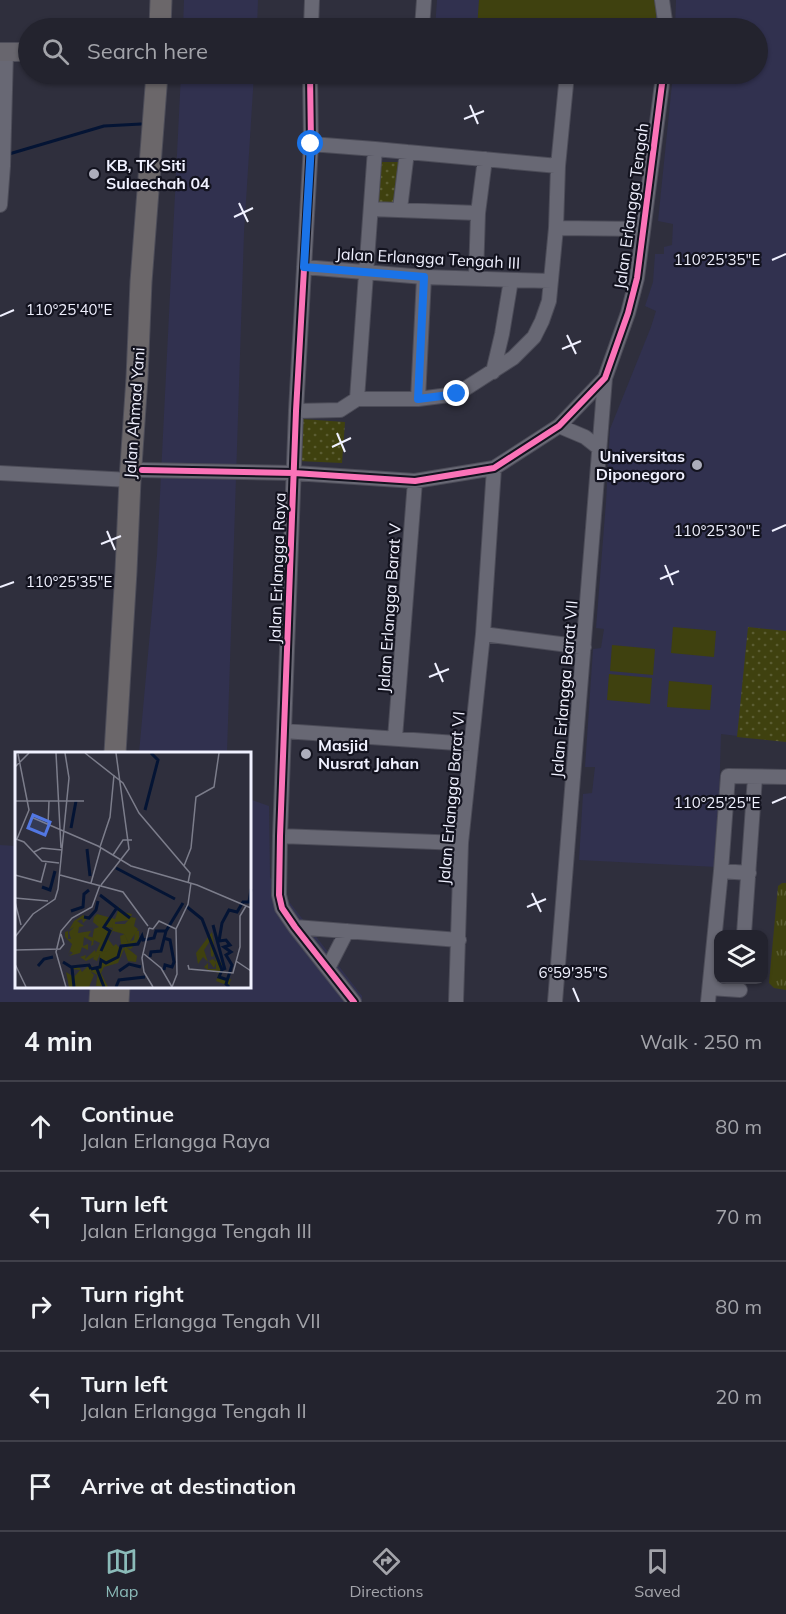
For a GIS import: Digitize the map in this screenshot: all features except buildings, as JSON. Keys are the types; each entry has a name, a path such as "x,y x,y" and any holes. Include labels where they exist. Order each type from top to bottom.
{"main road":[{"path":"160,18 161,0"},
{"path":"167,18 168,0"},
{"name":"Jalan Ahmad Yani","path":"129,752 137,378 141,282 156,84"},
{"name":"Jalan Ahmad Yani","path":"115,752 128,546 136,475 163,84"},
{"path":"100,1002 101,987"},
{"path":"118,1002 119,987"}],"street":[{"path":"311,18 312,0"},
{"path":"423,18 424,0"},
{"path":"662,0 665,18"},
{"path":"0,205 3,146 3,52"},
{"name":"Jalan Erlangga Raya","path":"310,84 311,144 296,411 280,836 280,901 295,927 354,1002"},
{"path":"296,411 340,410 357,399 418,399 457,394 513,358 534,337 549,301 566,84"},
{"name":"Jalan Erlangga Tengah","path":"0,473 136,475 294,473 415,481 494,468 559,426 605,378 628,313 637,278 662,84"},
{"path":"311,144 558,166"},
{"path":"357,399 375,149"},
{"path":"400,209 407,152"},
{"path":"476,277 478,213 485,159"},
{"path":"371,208 478,213"},
{"path":"556,228 643,229"},
{"name":"Jalan Erlangga Tengah III","path":"304,267 424,277 551,281"},
{"path":"418,399 424,277"},
{"path":"493,372 511,280"},
{"name":"Jalan Erlangga Barat VII","path":"555,1002 605,378"},
{"path":"559,426 585,437 599,448"},
{"name":"Jalan Erlangga Barat VI","path":"456,1002 461,843 483,634 494,468"},
{"name":"Jalan Erlangga Barat V","path":"395,738 415,481"},
{"path":"483,634 584,647"},
{"path":"284,731 471,744"},
{"path":"740,990 709,995 722,871 728,776 786,777"},
{"path":"744,930 754,777"},
{"path":"280,836 461,843"},
{"path":"722,871 749,873"},
{"path":"295,927 459,940"},
{"path":"328,968 347,931"}],"shaded area":[{"path":"184,0 258,0 257,18 183,18"},
{"path":"437,0 659,0 658,18 436,18"},
{"name":"Universitas Diponegoro","path":"676,0 786,0 786,742 721,734 717,867 579,860 583,794 592,793 595,767 585,767 593,649 601,648 604,629 596,628 610,429 656,311 645,306 653,282 655,254 664,254 664,247 672,245 673,224 658,221 672,84 768,84 768,18 675,18"},
{"path":"181,84 253,84 244,233 227,752 139,752 157,555"},
{"path":"250,799 269,806 270,877 362,996 362,1002 0,1002 0,845 15,846 15,987 250,987"}],"green space":[{"path":"479,0 656,0 656,18 478,18"},
{"path":"378,162 400,162 399,207 377,206"},
{"path":"302,419 345,422 342,463 298,461"},
{"path":"673,627 716,631 714,657 671,653"},
{"path":"748,627 786,631 786,742 737,737"},
{"path":"612,645 655,649 653,675 610,671"},
{"path":"609,674 652,678 650,704 607,700"},
{"path":"669,681 712,685 710,710 667,707"},
{"path":"786,883 786,990 774,988 769,983 778,886"}],"waterway":[{"path":"9,154 104,126 141,124"}],"cycle path":[{"path":"310,84 311,144 296,411 279,895 282,908 295,927 354,1002"},
{"path":"142,470 294,473 415,481 494,468 559,426 605,378 628,313 637,278 662,84"}],"place":[{"name":"KB, TK Siti Sulaechah 04","path":"94,174"},
{"name":"Universitas Diponegoro","path":"697,465"},
{"name":"Masjid Nusrat Jahan","path":"306,754"}],"route":[{"path":"311,144 304,267 424,277 418,399 457,394"}]}
